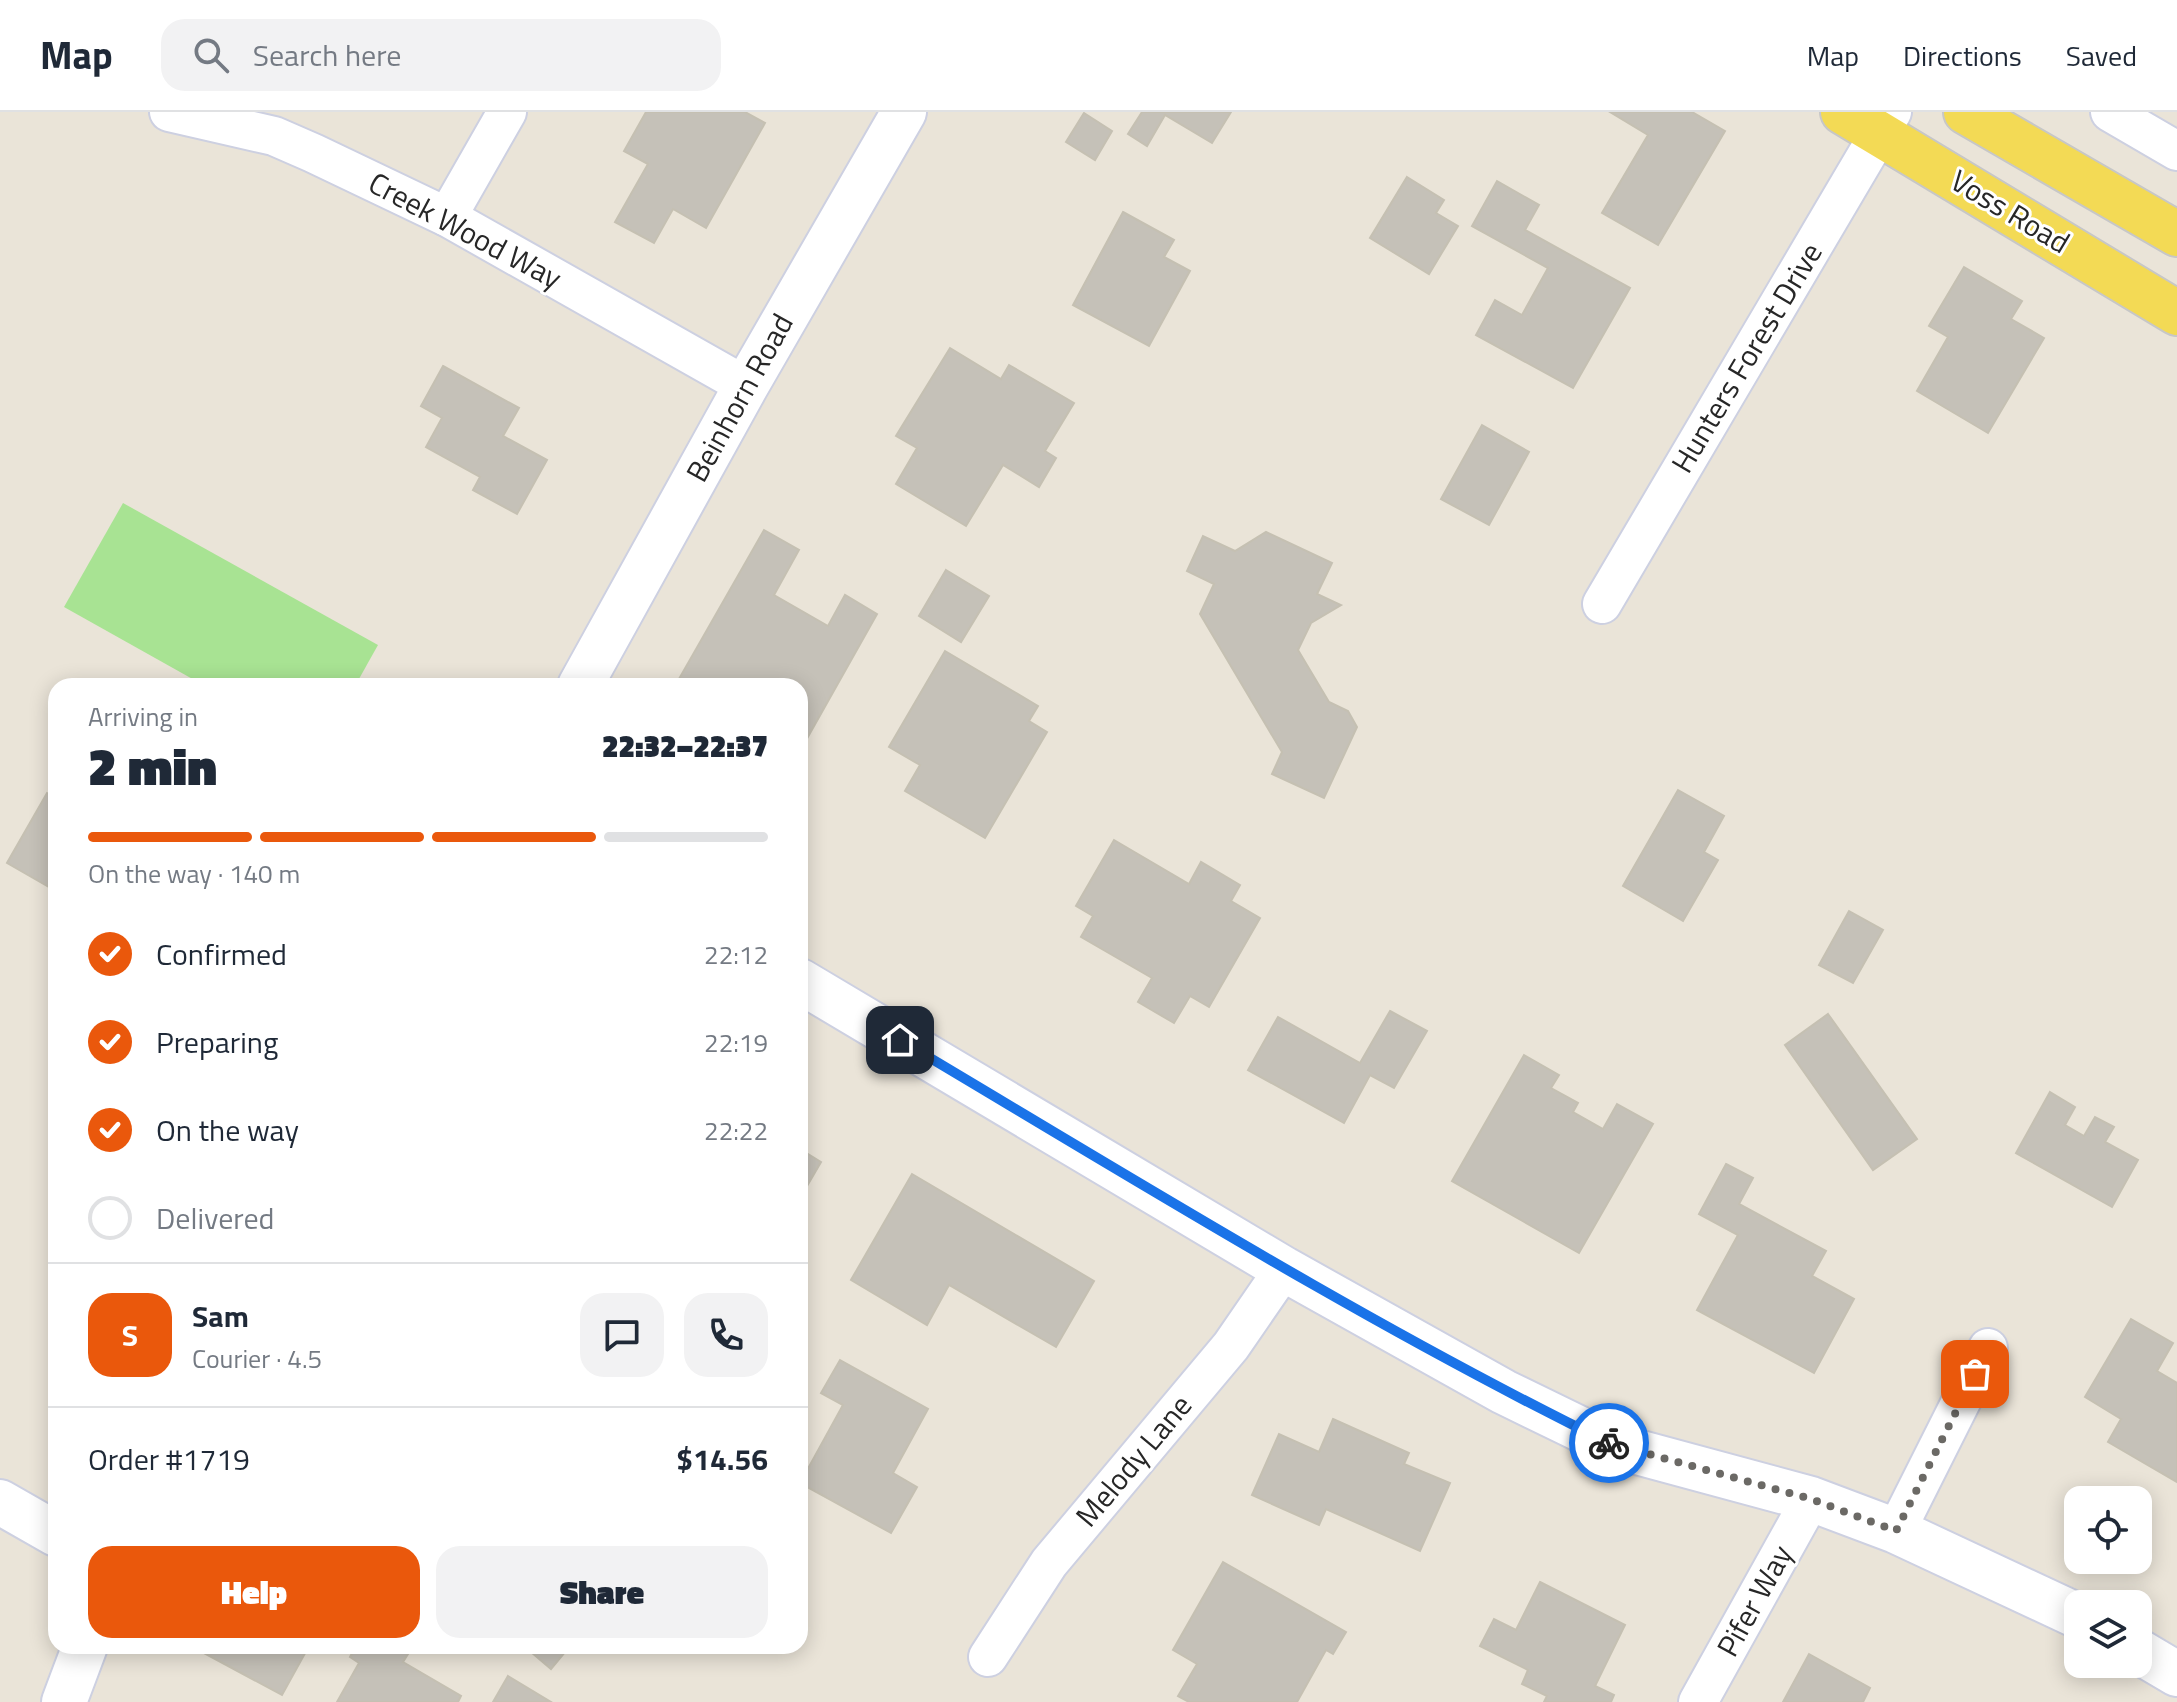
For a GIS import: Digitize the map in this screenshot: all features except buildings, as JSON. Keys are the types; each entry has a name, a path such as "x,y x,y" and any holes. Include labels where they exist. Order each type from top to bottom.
{"main road":[{"name":"Voss Road","path":"1843,112 1886,123 2177,313"},
{"path":"1966,112 2177,234"}],"street":[{"name":"Creek Wood Way","path":"169,112 274,136 447,217 746,386"},
{"path":"447,217 507,112"},
{"name":"Beinhorn Road","path":"584,678 746,386 904,112"},
{"path":"2110,112 2177,151"},
{"name":"Hunters Forest Drive","path":"1602,604 1886,123"},
{"path":"808,986 1284,1269 1504,1392 1615,1446 1811,1499 1896,1531 2064,1609"},
{"name":"Melody Lane","path":"988,1657 1049,1563 1231,1346 1284,1269"},
{"path":"1896,1531 1988,1348"},
{"name":"Pifer Way","path":"1698,1702 1811,1499"},
{"path":"0,1502 48,1529"},
{"path":"64,1702 82,1654"},
{"path":"2152,1659 2177,1674"}],"green space":[{"path":"123,503 378,645 359,678 191,678 64,607"}],"way so far":[{"path":"1609,1443 1811,1499 1896,1531 1975,1374"}],"route":[{"path":"900,1040 1284,1269 1504,1392 1609,1443"}]}
